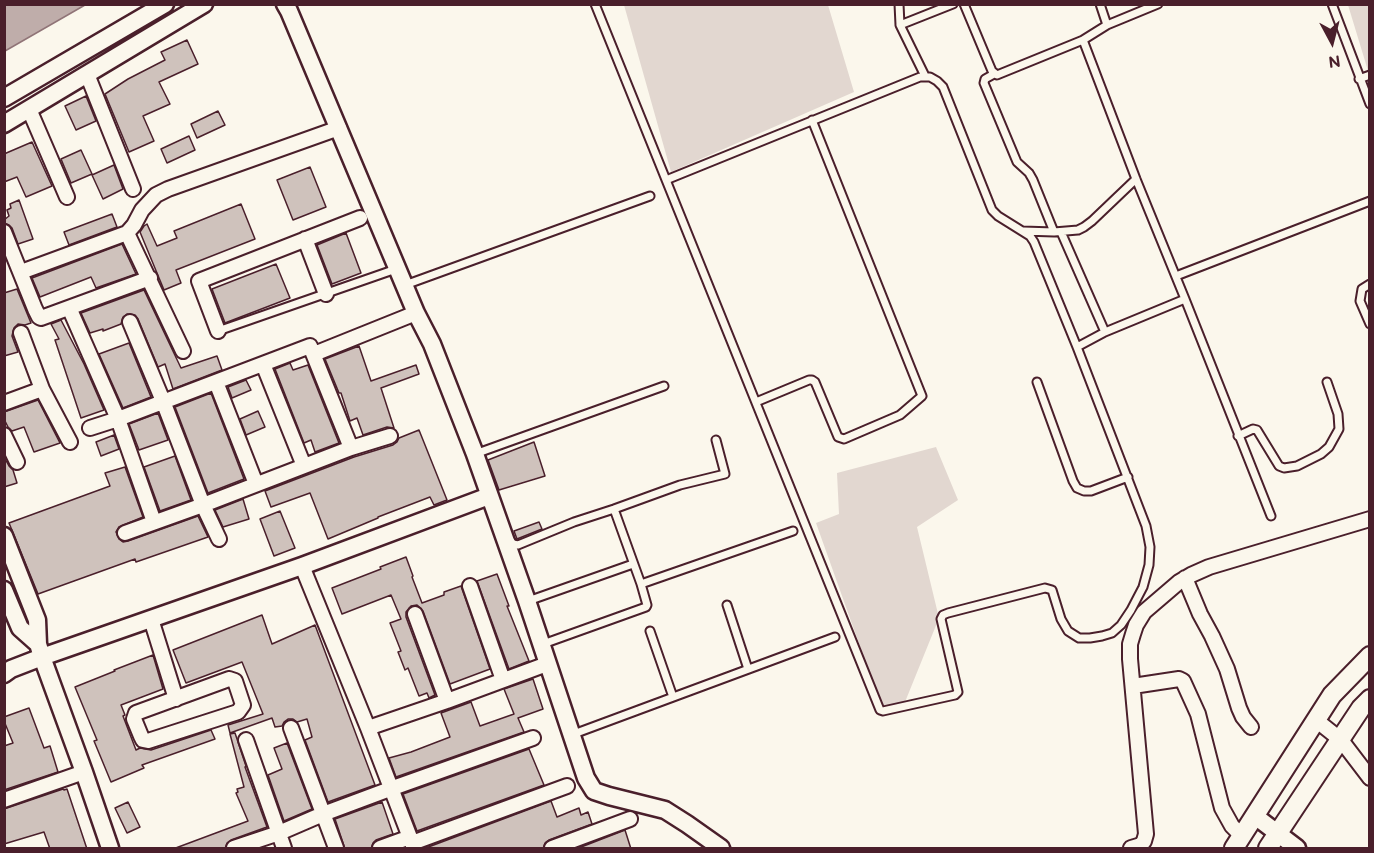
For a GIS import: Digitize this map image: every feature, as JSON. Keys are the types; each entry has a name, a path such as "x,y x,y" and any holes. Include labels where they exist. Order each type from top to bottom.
{"main road":[{"path":"1238,842 1332,695 1370,656"},
{"path":"1273,841 1361,708 1370,699"}],"street":[{"path":"4,98 165,4"},
{"path":"4,124 204,4"},
{"path":"285,4 416,313 432,344 492,497 586,778 594,791 665,810 721,849"},
{"path":"87,74 133,189"},
{"path":"29,109 67,197"},
{"path":"21,272 127,232 156,195 168,189 339,128"},
{"path":"218,332 199,281 360,218"},
{"path":"4,232 35,309 41,318 150,278"},
{"path":"127,232 183,351"},
{"path":"305,239 326,294"},
{"path":"71,312 118,419 154,522"},
{"path":"314,354 416,313"},
{"path":"130,322 203,505 219,539"},
{"path":"21,333 42,390 70,442"},
{"path":"90,428 310,346 351,448"},
{"path":"263,364 304,466"},
{"path":"216,382 256,484"},
{"path":"4,402 42,390"},
{"path":"4,435 17,462"},
{"path":"125,533 351,448 390,436"},
{"path":"4,674 40,651 151,619 492,497"},
{"path":"1131,849 1144,841 1146,834 1130,644 1136,625 1144,612 1179,582 1209,567 1370,519"},
{"path":"4,536 10,566 37,620 40,651 110,849"},
{"path":"302,566 412,843"},
{"path":"1185,578 1227,669 1239,708 1251,727"},
{"path":"470,586 503,680"},
{"path":"4,590 20,628 40,651"},
{"path":"415,614 447,701"},
{"path":"151,619 176,699"},
{"path":"368,728 547,664"},
{"path":"229,679 235,681 243,705 238,712 148,741 143,740 134,719 136,713 176,699 229,679"},
{"path":"1133,686 1179,679 1183,681 1198,714 1222,808 1238,842"},
{"path":"1316,720 1341,740 1370,778"},
{"path":"291,728 336,849"},
{"path":"234,849 390,789 534,738"},
{"path":"246,740 284,849"},
{"path":"4,800 84,772"},
{"path":"380,849 412,843 567,786"},
{"path":"1254,816 1273,841 1297,849"},
{"path":"552,849 630,819"}],"lane":[{"path":"595,4 666,180 756,402 879,708 883,711 955,695 958,692 941,619 948,613 1046,588 1052,590 1061,619 1068,631 1078,638 1090,639 1112,633 1121,625 1143,587 1149,565 1150,547 1146,526 1034,242 1030,236 992,210 943,87 938,81 920,76 666,180"},
{"path":"899,4 900,25 925,76"},
{"path":"900,25 953,4"},
{"path":"964,4 994,74"},
{"path":"1100,4 1107,25"},
{"path":"1105,332 1033,180 1017,162 984,83 985,79 994,74 997,75 1083,40 1107,25 1158,4"},
{"path":"1332,4 1370,104"},
{"path":"1083,40 1271,516"},
{"path":"1359,79 1370,75"},
{"path":"756,402 812,380 815,382 838,437 844,439 900,415 922,396 812,120"},
{"path":"1023,231 1078,230 1092,221 1136,179"},
{"path":"405,285 650,196"},
{"path":"1176,276 1370,201"},
{"path":"218,332 398,268"},
{"path":"1370,284 1362,289 1360,301 1370,324"},
{"path":"1077,347 1105,332 1185,299"},
{"path":"1037,382 1077,488 1091,491 1128,477"},
{"path":"1238,436 1253,429 1257,430 1279,466 1284,468 1296,466 1321,454 1329,447 1339,429 1338,414 1327,382"},
{"path":"475,454 664,386"},
{"path":"492,497 509,540 518,545 574,522 680,485 725,474 716,440"},
{"path":"541,644 646,607 647,603 641,584 614,509"},
{"path":"641,584 793,531"},
{"path":"526,601 633,564"},
{"path":"727,605 748,669"},
{"path":"650,631 673,697"},
{"path":"572,735 835,637"}],"shaded area":[{"path":"5,4 85,4 85,5 5,51"},
{"path":"624,5 828,5 854,92 671,172"},
{"path":"1348,5 1369,5 1369,74"},
{"path":"936,447 958,500 917,527 939,618 905,702 882,708 816,523 839,514 837,473"}],"building":[{"path":"187,40 198,64 159,82 170,104 143,116 154,141 129,152 105,94 165,60 161,52"},
{"path":"86,96 96,121 76,130 65,106"},
{"path":"218,111 225,125 197,138 191,124"},
{"path":"189,136 195,150 167,163 161,149"},
{"path":"32,142 52,186 26,197 17,177 4,182 4,154"},
{"path":"81,150 92,174 71,183 61,159"},
{"path":"114,165 123,189 103,199 92,175"},
{"path":"310,167 326,207 293,220 277,180"},
{"path":"19,200 33,239 18,244 12,228 4,223 4,220 9,216 7,210 11,208 10,204"},
{"path":"241,204 255,239 176,270 181,283 164,290 140,232 144,226 147,224 157,246 177,238 174,231"},
{"path":"112,214 117,227 69,245 64,232"},
{"path":"346,233 361,273 332,284 317,245"},
{"path":"122,244 136,274 96,288 91,277 40,297 32,278"},
{"path":"276,264 290,298 225,323 212,289"},
{"path":"17,289 31,323 18,324 14,328 12,336 18,352 4,356 4,293"},
{"path":"144,290 181,368 217,356 222,370 173,389 165,364 158,367 135,315 127,314 123,317 121,324 90,333 81,313"},
{"path":"61,320 104,410 81,418 55,340 59,339 51,324"},
{"path":"129,343 151,397 123,408 99,354"},
{"path":"359,346 371,381 416,365 419,374 381,388 394,428 387,427 363,435 357,418 350,421 341,393 339,393 325,359"},
{"path":"290,363 293,370 308,365 339,443 315,452 311,440 304,443 275,369"},
{"path":"246,380 251,390 232,398 228,387"},
{"path":"211,393 244,479 208,493 175,407"},
{"path":"38,400 60,443 34,452 24,427 12,431 4,419 4,412"},
{"path":"258,411 265,427 246,435 240,419"},
{"path":"158,413 168,440 139,450 129,424"},
{"path":"419,430 447,500 434,505 430,497 328,539 310,493 271,507 265,491 354,457 393,445 399,438"},
{"path":"114,435 119,449 101,456 96,442"},
{"path":"534,442 545,476 499,490 488,460"},
{"path":"175,456 191,500 160,511 144,467"},
{"path":"4,457 13,470 17,483 4,487"},
{"path":"125,467 143,517 119,527 116,532 119,539 123,542 128,541 198,516 208,537 136,562 135,559 38,594 9,523 110,486 105,473"},
{"path":"243,499 249,519 223,527 215,510"},
{"path":"280,511 295,548 274,556 260,519"},
{"path":"539,522 542,529 517,539 514,531"},
{"path":"406,557 422,603 461,586 490,669 450,684 423,611 417,605 411,606 406,612 406,617 435,695 429,698 427,693 419,696 408,668 405,670 398,652 401,651 390,623 401,619 391,595 342,614 332,588"},
{"path":"497,574 529,661 509,669 477,581"},
{"path":"262,615 272,644 315,625 375,785 328,802 305,740 312,737 307,719 297,722 288,719 282,726 275,727 272,718 230,733 228,725 263,714 242,662 186,683 173,650"},
{"path":"153,655 163,689 121,705 136,750 140,748 151,750 211,730 215,739 142,765 144,768 111,782 75,687"},
{"path":"533,679 543,709 518,718 524,732 396,777 389,758 450,737 441,713 471,702 480,726 514,714 504,689"},
{"path":"29,708 44,748 50,746 58,772 4,790 4,746 13,743 4,717"},
{"path":"235,733 267,827 231,840 225,849 173,849 248,821 236,793 237,789 244,787 230,734"},
{"path":"287,743 312,809 284,821 268,775 282,769 274,748"},
{"path":"529,749 544,785 417,831 403,794"},
{"path":"67,789 87,849 50,849 44,832 4,844 4,809"},
{"path":"551,801 557,817 579,808 581,815 588,812 592,824 549,840 543,849 423,849"},
{"path":"128,802 140,827 127,833 115,808"},
{"path":"382,802 393,834 376,840 371,849 345,849 335,819"},
{"path":"625,830 631,849 576,849"}]}
